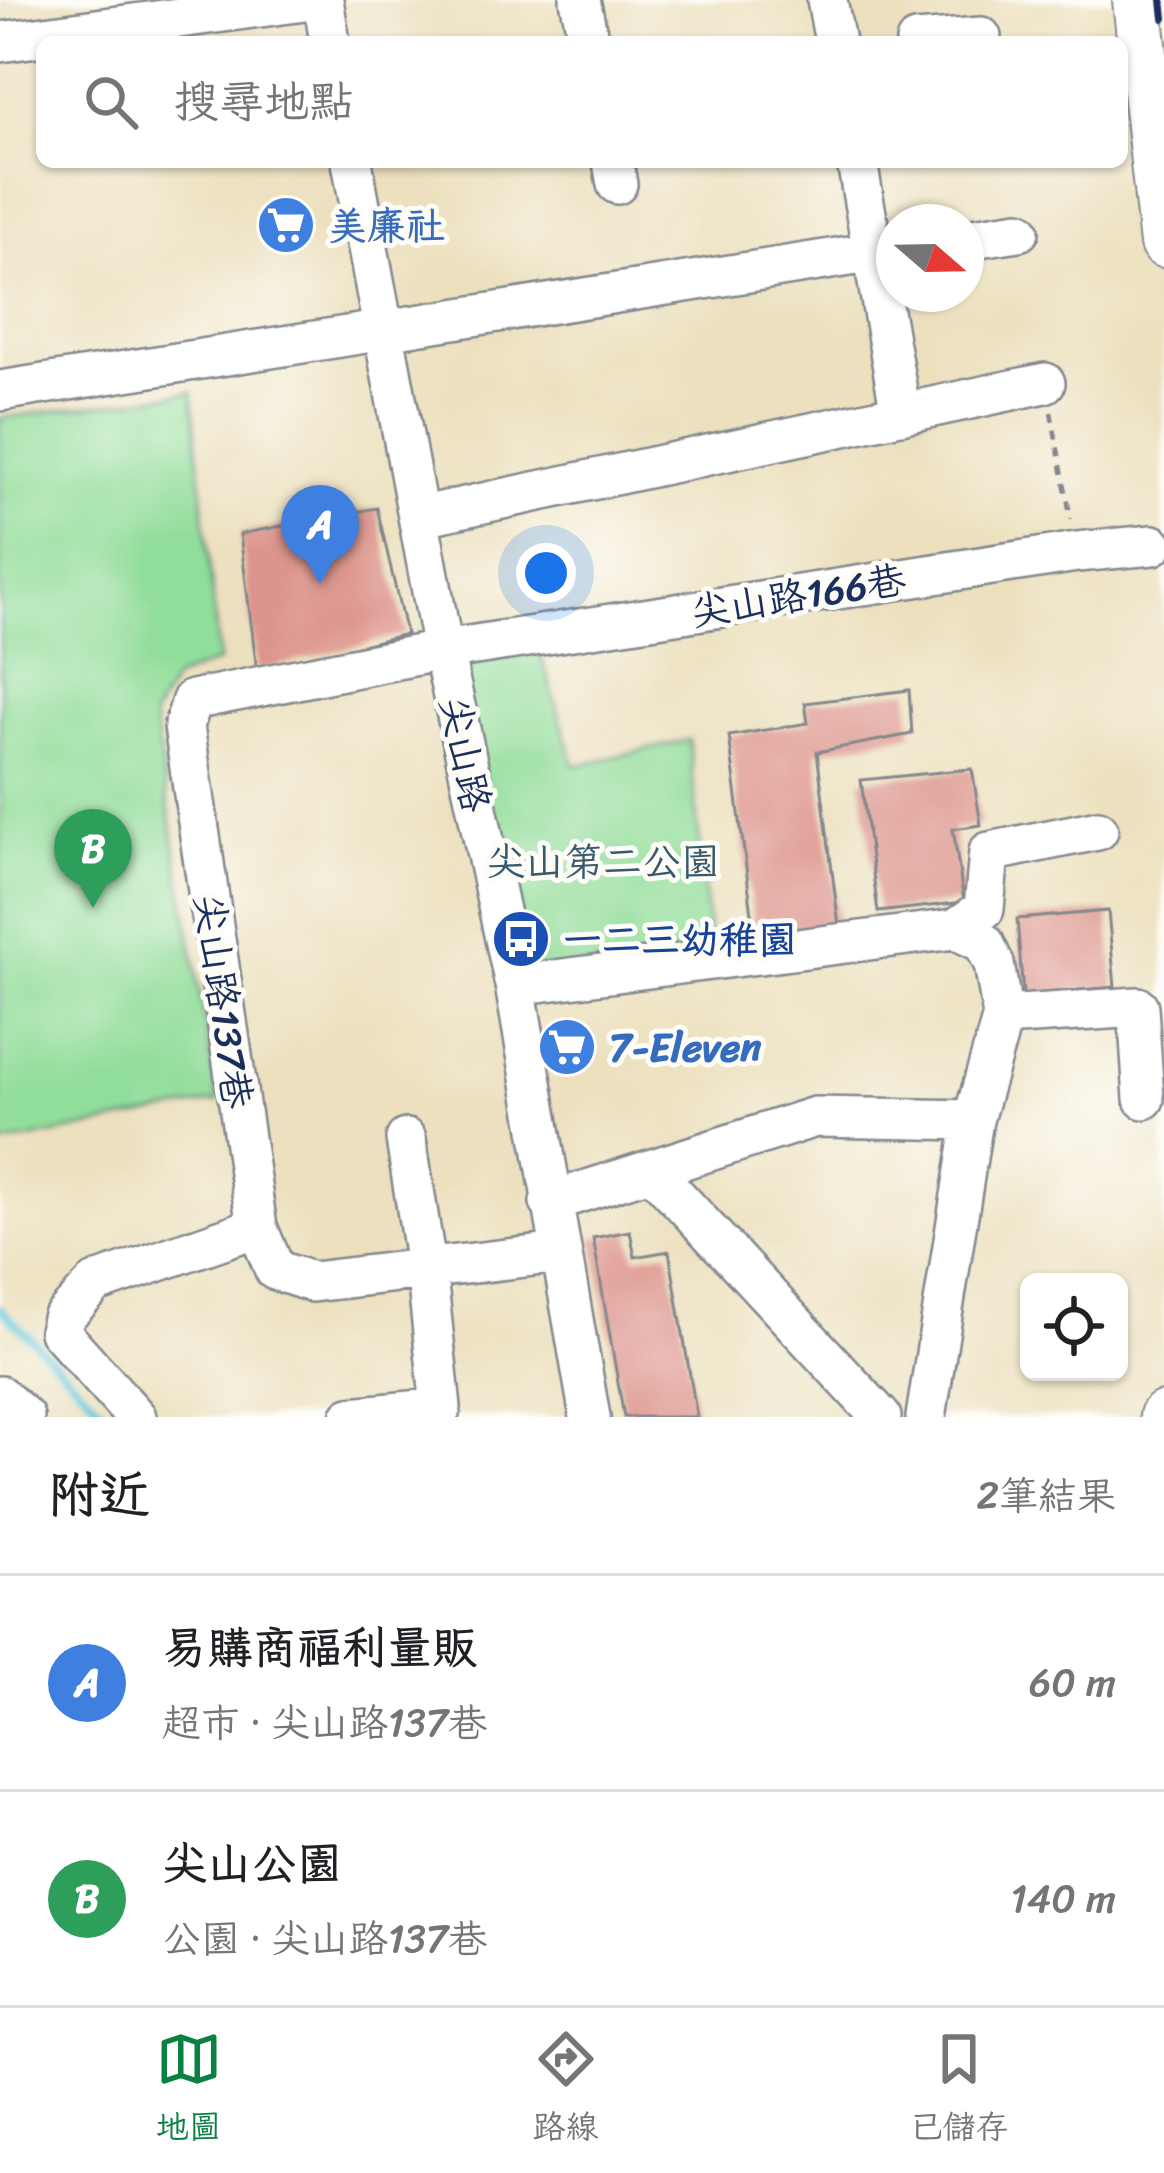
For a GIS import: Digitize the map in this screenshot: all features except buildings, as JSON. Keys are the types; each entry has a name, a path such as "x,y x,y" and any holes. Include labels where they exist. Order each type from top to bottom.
{"main road":[{"path":"1137,0 1164,243"}],"street":[{"path":"45,36 312,0"},
{"path":"323,0 329,36"},
{"path":"580,0 588,36"},
{"path":"827,0 834,36"},
{"path":"0,42 36,37"},
{"name":"尖山路","path":"353,168 443,650 515,986 590,1417"},
{"path":"859,168 876,224"},
{"path":"984,236 1019,231"},
{"path":"0,391 876,251"},
{"path":"890,312 901,414"},
{"path":"418,517 1045,383"},
{"name":"尖山路166巷","path":"443,650 1077,552 1153,545"},
{"name":"尖山路137巷","path":"443,650 192,700 184,726 257,1227 275,1270 312,1282 559,1253"},
{"path":"515,986 955,929 984,909 989,852 1098,830"},
{"path":"926,1417 973,1120 1004,1016 994,964 984,943 955,929"},
{"path":"1004,1016 1138,1006 1144,1099"},
{"path":"550,1202 814,1117 973,1120"},
{"path":"351,1417 441,1408 406,1139"},
{"path":"652,1170 880,1417"},
{"path":"136,1417 59,1331 62,1319 96,1283 257,1227"},
{"path":"0,1396 24,1417"}],"path":[{"path":"1045,383 1077,552"}],"green space":[{"path":"192,392 219,661 174,679 153,716 218,1101 0,1145 0,418"},
{"name":"尖山第二公園","path":"539,650 575,766 689,740 710,948 523,976 460,660"}],"waterway":[{"path":"0,1308 110,1417"}],"railway":[{"path":"1162,0 1164,18"}],"place":[{"name":"美廉社","path":"286,225"},
{"name":"易購商福利量販","path":"320,584"},
{"name":"尖山公園","path":"93,908"},
{"name":"一二三幼稚園","path":"521,939"},
{"name":"7-Eleven","path":"567,1047"}]}
